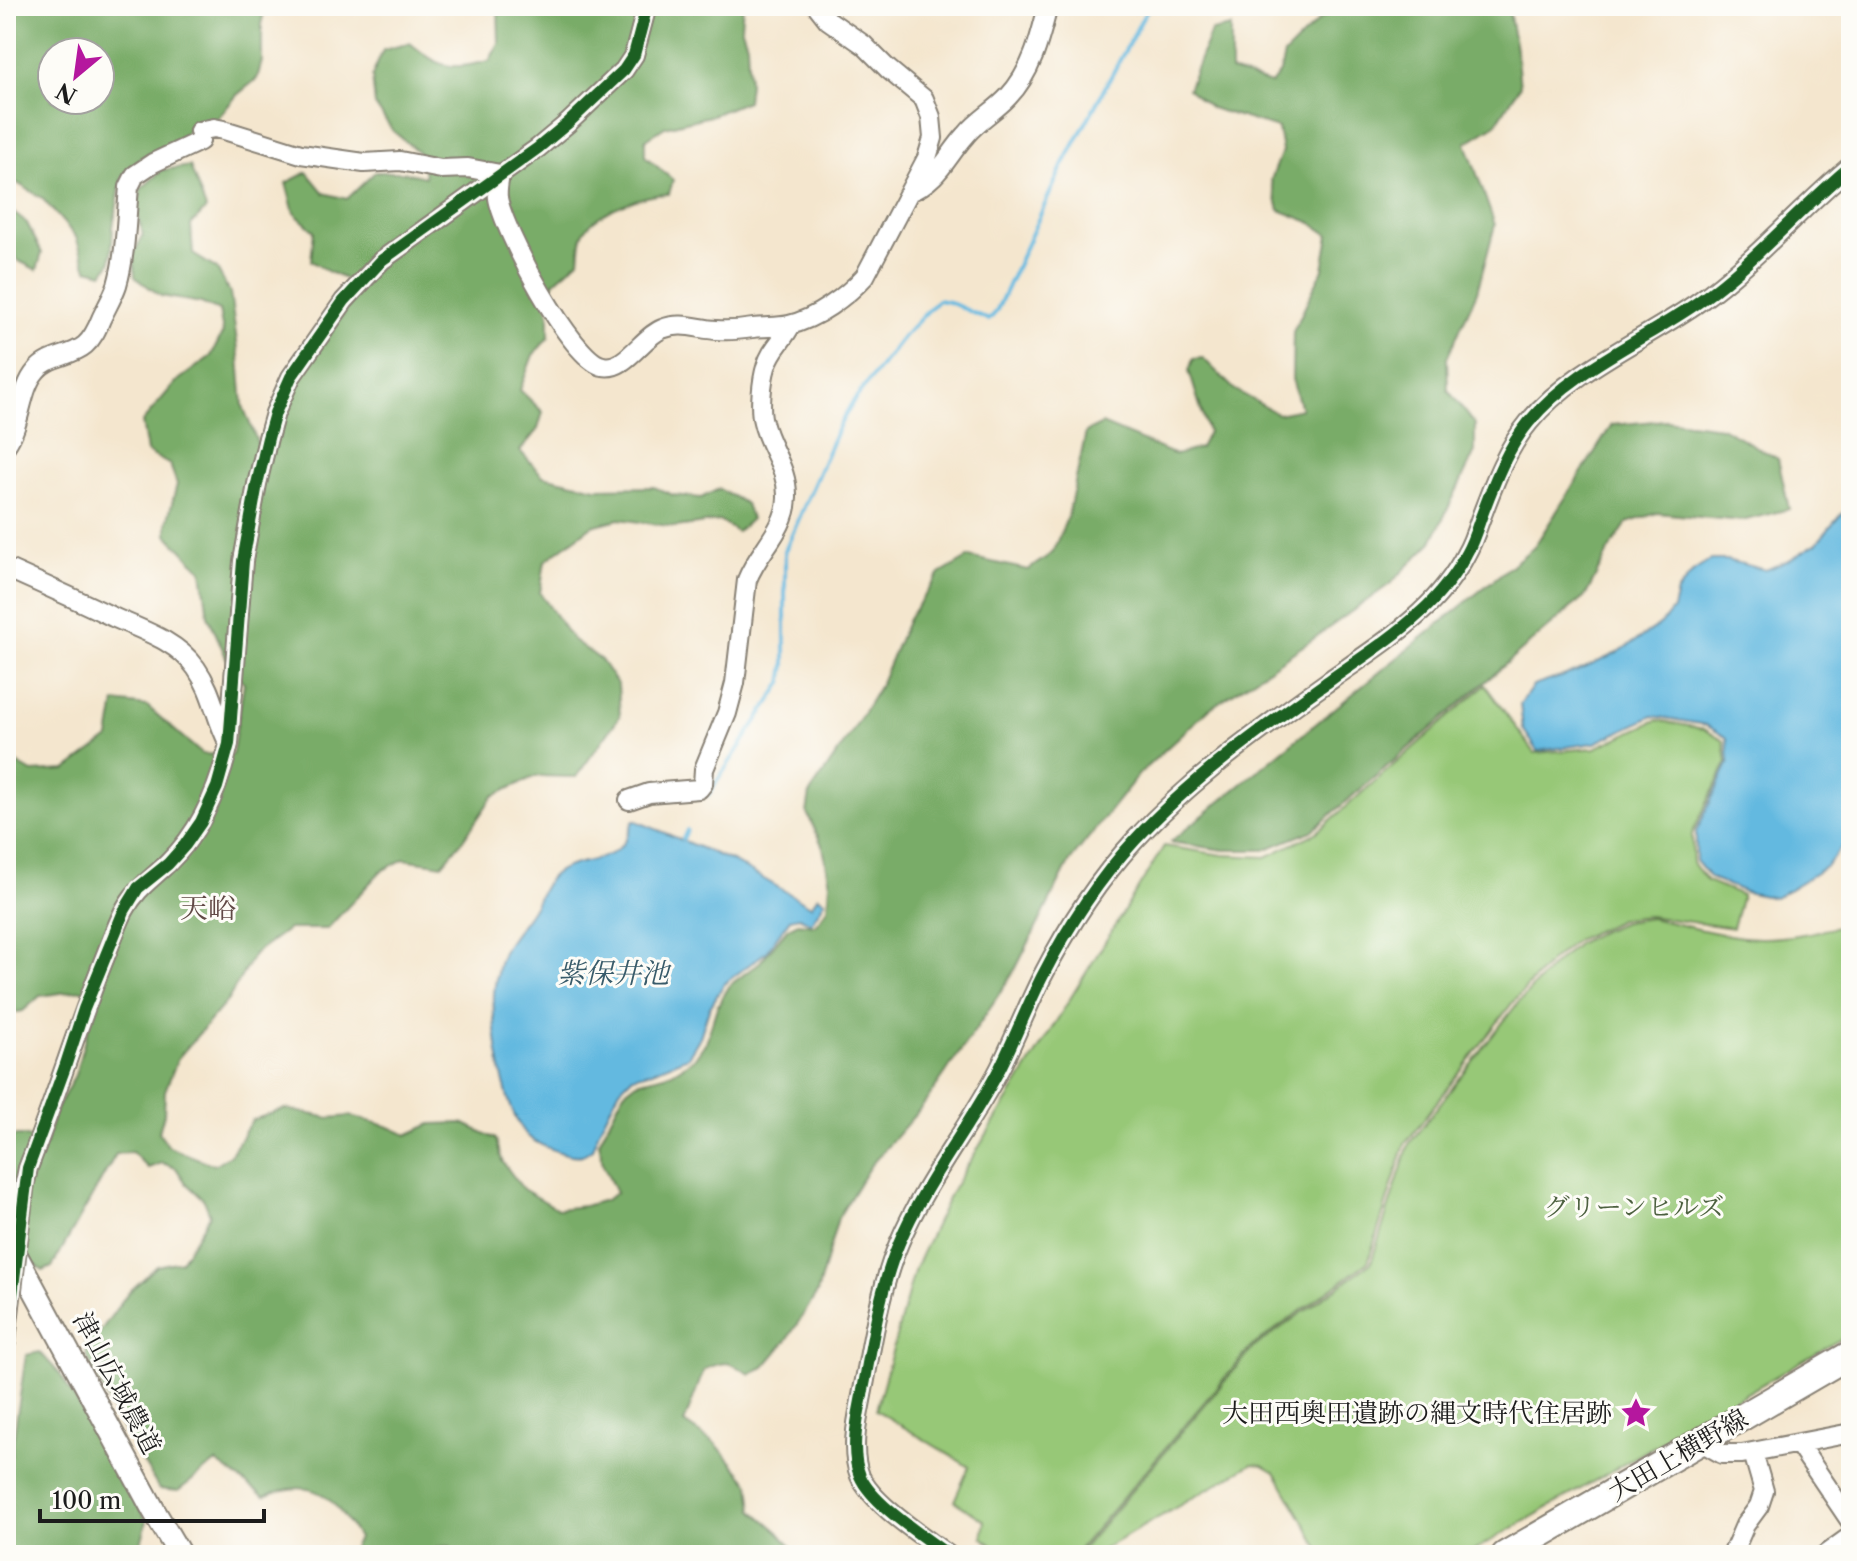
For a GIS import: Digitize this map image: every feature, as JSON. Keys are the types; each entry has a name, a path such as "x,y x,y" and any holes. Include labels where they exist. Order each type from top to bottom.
{"main road":[{"name":"大田上横野線","path":"1505,1555 1851,1354"}],"street":[{"path":"6,1342 28,1168 84,1009 124,911 138,888 168,864 185,845 201,822 217,787 229,744 243,561 268,438 285,390 300,363 344,301 382,260 538,148 624,70 634,55 647,6"},
{"path":"500,174 498,199 531,276 572,339 600,366 617,365 650,335 663,328 680,324 734,331 791,325 835,303 865,276 927,158 933,138 931,117 924,99 864,45 828,20 817,6"},
{"path":"909,192 931,180 972,127 1008,97 1029,66 1048,6"},
{"path":"6,445 14,434 34,372 42,364 84,346 94,335 116,287 129,187 135,175 214,128 301,154 344,161 400,161 441,169 468,168 500,174"},
{"path":"948,1555 877,1500 860,1477 856,1429 874,1331 886,1280 918,1203 998,1072 1044,972 1074,921 1133,842 1175,800 1229,753 1424,610 1466,556 1496,478 1511,449 1529,422 1553,397 1703,299 1851,166"},
{"path":"629,800 649,793 699,789 703,784 704,769 727,713 735,683 747,580 784,516 787,499 785,478 762,420 762,398 768,360 791,325"},
{"path":"6,568 177,648 195,666 211,693 229,744"},
{"name":"津山広域農道","path":"6,1237 180,1555"},
{"path":"1701,1442 1722,1454 1753,1453 1851,1433"},
{"path":"1799,1445 1851,1522"},
{"path":"1732,1555 1764,1491 1753,1453"},
{"path":"1826,1554 1851,1536"}],"green space":[{"path":"6,6 265,6 262,61 257,79 237,95 218,118 189,128 183,137 140,158 122,177 113,227 111,262 103,273 87,269 76,237 42,198 17,183 6,182"},
{"path":"498,6 743,6 741,26 747,44 747,101 710,116 665,127 645,140 645,156 673,180 669,194 621,205 598,218 583,234 579,260 555,281 545,300 549,313 549,337 533,355 520,390 543,412 538,429 520,451 543,476 596,488 654,487 673,495 701,498 719,489 746,504 751,519 737,532 720,521 676,527 619,519 592,526 545,561 540,593 572,639 601,660 618,685 620,716 576,777 536,776 493,796 442,865 404,859 381,871 327,929 288,929 254,954 228,1000 178,1058 165,1091 159,1132 169,1147 214,1165 231,1154 252,1120 285,1109 330,1118 350,1116 407,1135 431,1124 463,1123 496,1139 502,1161 523,1189 558,1209 584,1206 616,1193 603,1165 599,1142 624,1092 637,1082 672,1073 694,1059 706,1042 717,1007 730,985 760,962 788,928 798,923 815,925 828,908 830,883 823,847 807,813 810,793 880,685 908,619 940,574 969,557 1028,570 1052,553 1068,516 1086,432 1102,424 1176,455 1200,448 1208,432 1189,371 1193,359 1203,358 1234,389 1278,414 1301,409 1292,379 1293,332 1323,269 1329,235 1310,222 1279,210 1271,180 1282,151 1278,128 1211,108 1188,89 1211,31 1231,27 1231,71 1271,84 1280,72 1284,55 1320,19 1343,6 1508,6 1520,86 1496,124 1466,143 1495,225 1477,292 1447,358 1448,390 1475,424 1475,452 1432,542 1390,584 1209,709 1140,773 1070,861 1016,968 980,1023 922,1107 870,1166 838,1218 817,1293 787,1340 764,1367 750,1374 727,1363 704,1370 684,1423 717,1445 750,1484 753,1510 779,1532 798,1555 456,1555 450,1546 437,1547 431,1555 349,1555 358,1538 331,1501 310,1489 282,1490 264,1496 216,1462 178,1491 159,1489 115,1415 87,1357 85,1342 99,1333 127,1294 157,1266 181,1261 210,1215 204,1200 176,1168 162,1163 148,1168 132,1152 116,1154 52,1267 43,1271 31,1261 6,1215 6,1136 24,1136 46,1144 53,1116 75,1075 97,995 82,990 40,996 23,1011 6,1014 6,757 32,772 66,770 109,738 115,702 147,706 202,754 232,755 244,683 226,657 208,616 202,571 167,535 177,484 170,465 147,452 142,422 176,382 211,356 223,332 219,311 201,303 161,296 135,277 133,254 143,236 137,210 141,189 162,170 190,166 206,209 191,225 193,254 217,269 230,293 243,406 258,444 279,439 294,387 362,286 311,261 314,231 294,213 286,183 307,172 324,193 347,199 375,172 404,172 425,177 422,155 393,131 375,105 372,76 383,50 410,43 446,65 464,66 489,61 499,43"},
{"path":"6,207 27,223 42,253 37,270 17,260 6,227"},
{"path":"1666,420 1721,427 1778,459 1789,509 1742,521 1657,513 1627,523 1586,595 1312,831 1264,850 1224,850 1170,842 1534,547 1612,425"},
{"path":"1485,685 1535,753 1595,748 1657,720 1704,729 1724,741 1727,762 1692,834 1693,863 1707,881 1742,895 1733,928 1648,916 1622,919 1576,940 1551,961 1513,1002 1405,1144 1368,1262 1251,1347 1074,1555 1004,1555 982,1537 985,1521 954,1501 969,1467 876,1410 915,1268 950,1194 1164,846 1223,855 1266,857 1316,833"},
{"name":"グリーンヒルズ","path":"1650,918 1718,933 1759,938 1793,936 1851,924 1851,1333 1466,1555 1323,1555 1275,1472 1263,1465 1252,1464 1093,1555 1077,1555 1253,1348 1371,1263 1409,1144 1517,1004 1578,943 1624,922"},
{"path":"40,1352 60,1374 147,1521 138,1555 6,1555 6,1468 11,1455 26,1355"}],"water":[{"path":"1851,508 1851,835 1827,866 1775,898 1745,892 1710,878 1696,861 1696,832 1729,762 1727,738 1706,725 1653,716 1595,743 1538,751 1523,729 1520,704 1533,686 1578,671 1617,653 1661,624 1673,609 1677,592 1694,571 1711,560 1727,560 1766,570 1817,543 1842,513"},
{"name":"紫保井池","path":"634,820 734,862 811,906 818,896 825,901 811,923 799,917 790,919 766,952 724,984 688,1057 633,1076 620,1089 592,1149 582,1155 570,1155 530,1138 513,1112 497,1048 494,993 498,971 505,947 550,878 570,866 600,858 617,849"}],"waterway":[{"path":"708,795 782,683 785,665 785,551 838,428 852,403 904,336 938,300 989,320 996,312 1061,169 1149,6"},
{"path":"683,839 687,830"}],"cycle path":[{"path":"6,1342 28,1168 84,1009 124,911 138,888 168,864 185,845 201,822 217,787 229,744 243,561 268,438 291,377 344,301 382,260 538,148 624,70 634,55 647,6"},
{"path":"948,1555 899,1519 875,1497 860,1476 855,1454 856,1430 878,1313 892,1260 910,1220 988,1090 1042,977 1084,905 1121,855 1205,774 1389,638 1434,599 1468,550 1506,457 1546,403 1610,356 1679,315 1720,286 1851,166"}],"place":[{"name":"大田西奥田遺跡の縄文時代住居跡","path":"1636,1413"}],"district":[{"name":"天峪","path":"208,908"}]}
